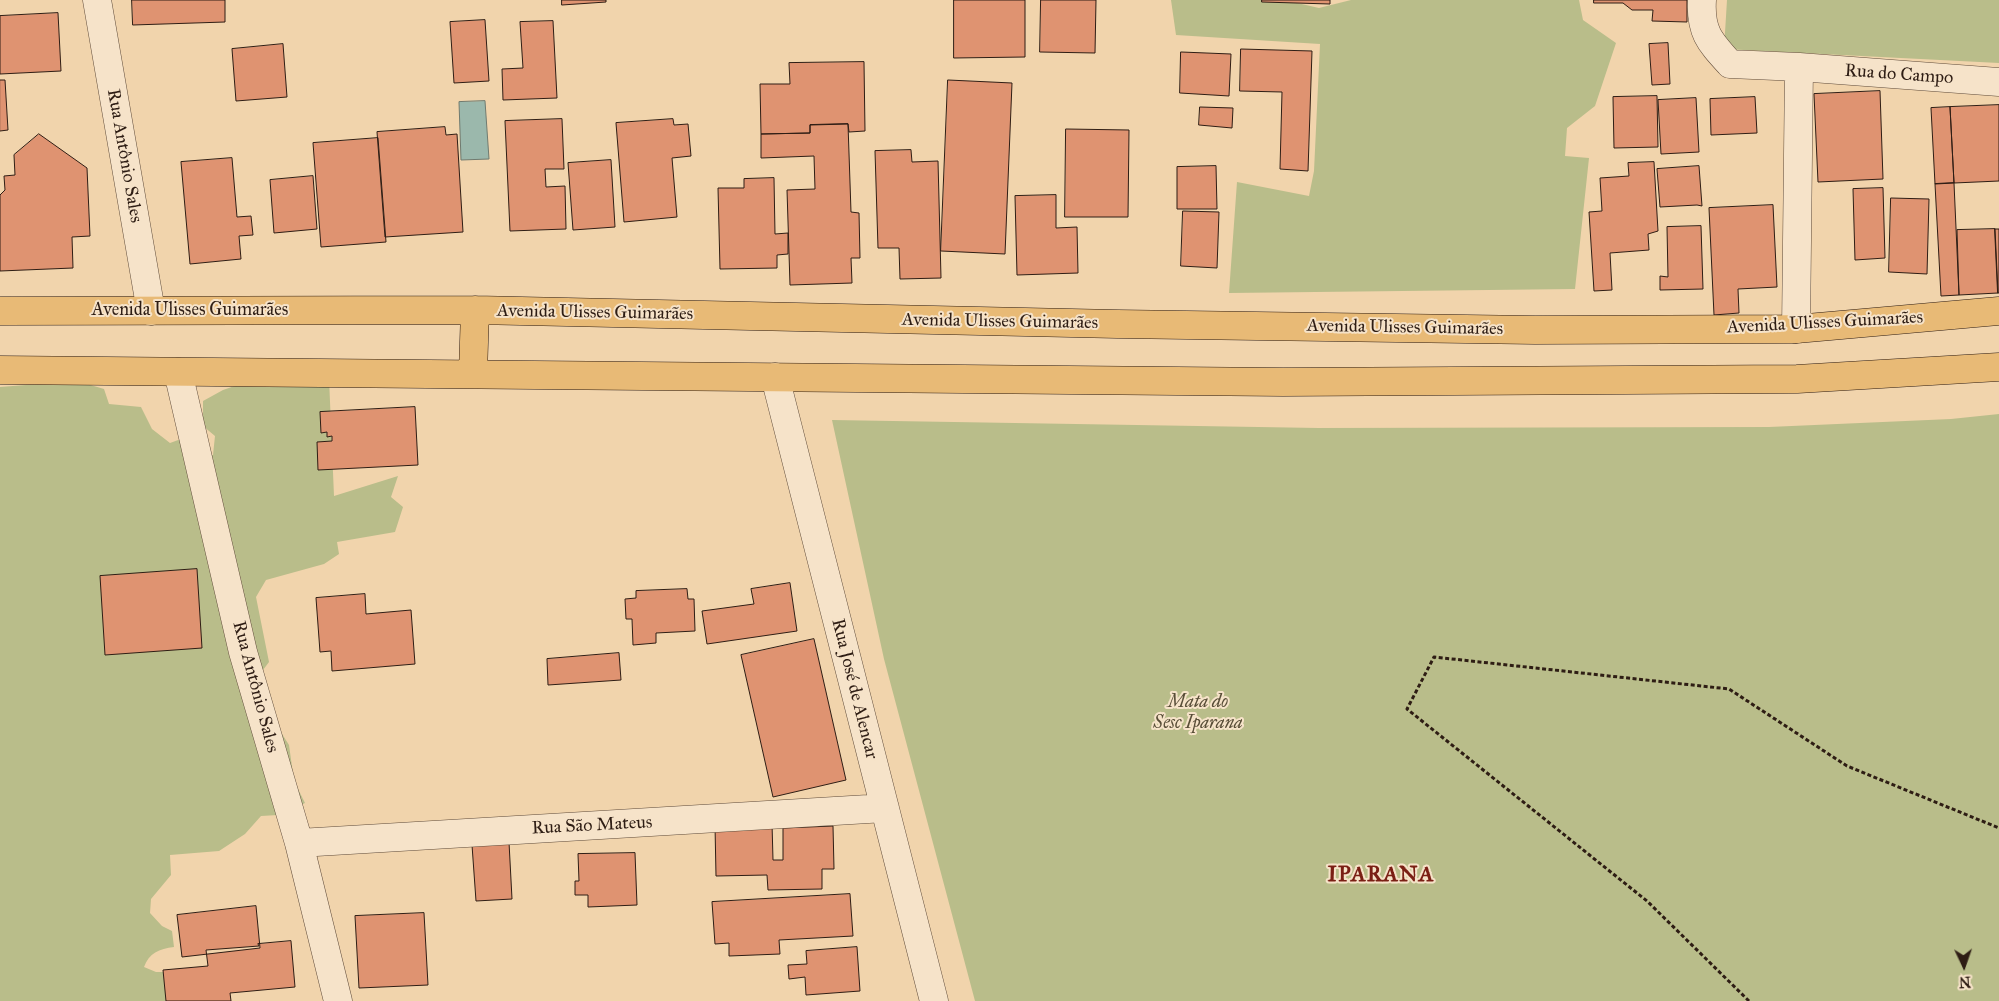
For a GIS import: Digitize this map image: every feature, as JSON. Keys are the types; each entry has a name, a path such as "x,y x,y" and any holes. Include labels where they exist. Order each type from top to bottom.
{"main road":[{"name":"Avenida Ulisses Guimarães","path":"0,310 475,310 1496,330 1796,329 1999,311"},
{"path":"473,374 475,310"},
{"path":"0,370 1283,382 1559,382 1797,379 1999,367"}],"street":[{"name":"Rua Antônio Sales","path":"97,0 151,311"},
{"name":"Rua do Campo","path":"1702,0 1701,16 1710,42 1730,64 1799,67 1999,82"},
{"path":"1796,329 1799,67"},
{"name":"Rua Antônio Sales","path":"178,372 243,652 299,843 338,1001"},
{"name":"Rua José de Alencar","path":"775,377 934,1001"},
{"name":"Rua São Mateus","path":"299,843 885,808"}],"path":[{"path":"1749,1001 1647,902 1407,709 1434,657 1729,689 1847,766 1999,828"}],"green space":[{"path":"1171,0 1284,0 1319,8 1351,0 1579,0 1583,20 1616,43 1595,106 1567,128 1565,156 1589,158 1575,289 1229,293 1237,182 1309,196 1314,171 1320,44 1176,35"},
{"path":"1727,0 1999,0 1999,63 1724,49"},
{"path":"329,378 334,496 398,476 391,497 403,507 395,532 337,542 339,554 324,564 266,580 256,597 269,662 257,678 270,715 289,745 294,781 305,803 278,815 261,816 245,834 219,851 170,855 171,875 151,899 150,913 162,926 172,931 174,947 155,952 144,967 156,972 169,972 169,1001 0,1001 0,387 77,381 104,389 109,404 141,407 152,429 170,443 181,439 205,455 213,455 215,436 203,426 203,401 223,390 249,381"},
{"name":"Mata do Sesc Iparana","path":"1999,414 1999,1001 975,1001 884,659 832,420 1319,428 1769,427 1951,419"}],"shaded area":[{"path":"485,101 489,159 461,160 459,102"}],"building":[{"path":"132,0 225,0 225,22 133,25"},
{"path":"562,0 606,0 606,2 562,5"},
{"path":"954,0 1025,0 1025,57 954,58"},
{"path":"1041,0 1096,0 1095,53 1040,52"},
{"path":"1262,0 1330,0 1330,4 1262,2"},
{"path":"1594,0 1687,0 1687,22 1652,21 1653,10 1632,10 1623,3 1594,3"},
{"path":"58,13 61,71 0,74 0,16"},
{"path":"485,20 489,81 454,83 450,22"},
{"path":"553,21 557,98 503,100 502,69 523,68 520,22"},
{"path":"1668,43 1670,84 1652,85 1649,44"},
{"path":"283,44 287,97 236,101 232,49"},
{"path":"1241,49 1312,51 1308,171 1280,169 1282,92 1240,91"},
{"path":"1181,52 1231,54 1229,96 1180,93"},
{"path":"864,62 865,131 849,132 848,124 810,125 810,133 761,134 760,84 790,84 789,63"},
{"path":"0,80 5,80 8,130 0,131"},
{"path":"948,80 1012,83 1005,254 941,251"},
{"path":"1880,91 1883,179 1818,182 1814,94"},
{"path":"1657,96 1658,147 1614,148 1613,97"},
{"path":"1755,97 1757,133 1711,135 1710,99"},
{"path":"1696,98 1699,152 1661,154 1658,100"},
{"path":"1999,105 1999,181 1954,183 1950,107"},
{"path":"1200,107 1233,108 1232,128 1199,125"},
{"path":"1950,107 1954,183 1935,184 1931,108"},
{"path":"562,119 564,169 545,169 546,187 565,186 566,229 510,231 505,121"},
{"path":"673,119 674,125 688,124 691,156 672,158 677,217 624,222 616,123"},
{"path":"848,124 851,212 859,213 860,258 851,258 852,283 790,285 787,190 815,189 814,156 761,158 761,134 810,133 810,125"},
{"path":"445,127 446,135 457,134 463,232 385,237 377,132"},
{"path":"1066,129 1129,130 1128,217 1065,217"},
{"path":"39,134 87,168 90,236 72,237 73,268 0,271 0,195 5,190 4,176 15,175 14,155"},
{"path":"378,138 386,242 321,247 313,143"},
{"path":"911,150 912,162 938,161 941,278 900,279 899,248 878,248 875,151"},
{"path":"232,158 237,217 251,216 253,235 239,236 241,259 190,264 181,162"},
{"path":"611,160 615,227 573,230 568,163"},
{"path":"1654,162 1658,231 1648,234 1649,250 1610,253 1612,290 1594,291 1589,212 1602,211 1600,178 1629,176 1628,163"},
{"path":"1216,166 1217,209 1177,209 1177,167"},
{"path":"1699,166 1702,206 1660,207 1657,169"},
{"path":"313,176 317,229 274,233 270,180"},
{"path":"774,178 775,234 788,233 788,254 777,255 777,268 720,269 718,188 744,188 744,179"},
{"path":"1954,183 1959,295 1941,296 1935,184"},
{"path":"1883,188 1885,258 1855,260 1853,189"},
{"path":"1056,195 1056,228 1077,227 1078,273 1017,275 1015,196"},
{"path":"1891,198 1929,199 1927,274 1889,272"},
{"path":"1773,205 1777,287 1738,289 1739,313 1714,315 1709,208"},
{"path":"1183,211 1219,212 1217,268 1181,266"},
{"path":"1701,226 1703,289 1660,290 1660,276 1668,277 1667,227"},
{"path":"1995,229 1998,293 1959,295 1957,230"},
{"path":"1995,229 1999,229 1999,293 1998,293"},
{"path":"415,407 418,465 318,470 317,442 332,441 332,436 327,437 327,432 321,433 320,412"},
{"path":"197,569 202,648 105,655 100,576"},
{"path":"790,583 797,631 707,644 702,611 754,604 751,589"},
{"path":"687,589 688,599 694,599 695,631 656,633 656,643 633,645 632,619 626,619 625,599 636,598 636,591"},
{"path":"365,594 366,614 411,610 415,664 332,671 331,651 320,652 316,598"},
{"path":"814,639 846,780 773,797 741,655"},
{"path":"619,653 621,680 548,685 547,659"},
{"path":"772,823 773,860 783,860 783,828 833,826 834,869 822,869 822,889 768,890 767,875 716,876 715,825"},
{"path":"509,842 512,899 476,901 472,845"},
{"path":"635,853 637,905 588,907 588,895 575,895 575,881 579,881 578,854"},
{"path":"850,894 853,936 779,940 780,954 729,956 729,943 715,944 712,902"},
{"path":"256,906 260,948 182,957 177,915"},
{"path":"424,913 428,985 359,988 355,916"},
{"path":"291,941 295,987 230,993 231,1001 166,1001 163,970 208,966 206,950 259,946 258,944"},
{"path":"857,947 860,991 806,995 805,977 789,979 788,965 807,964 806,951"}],"district":[{"name":"IPARANA","path":"1381,876"}]}
